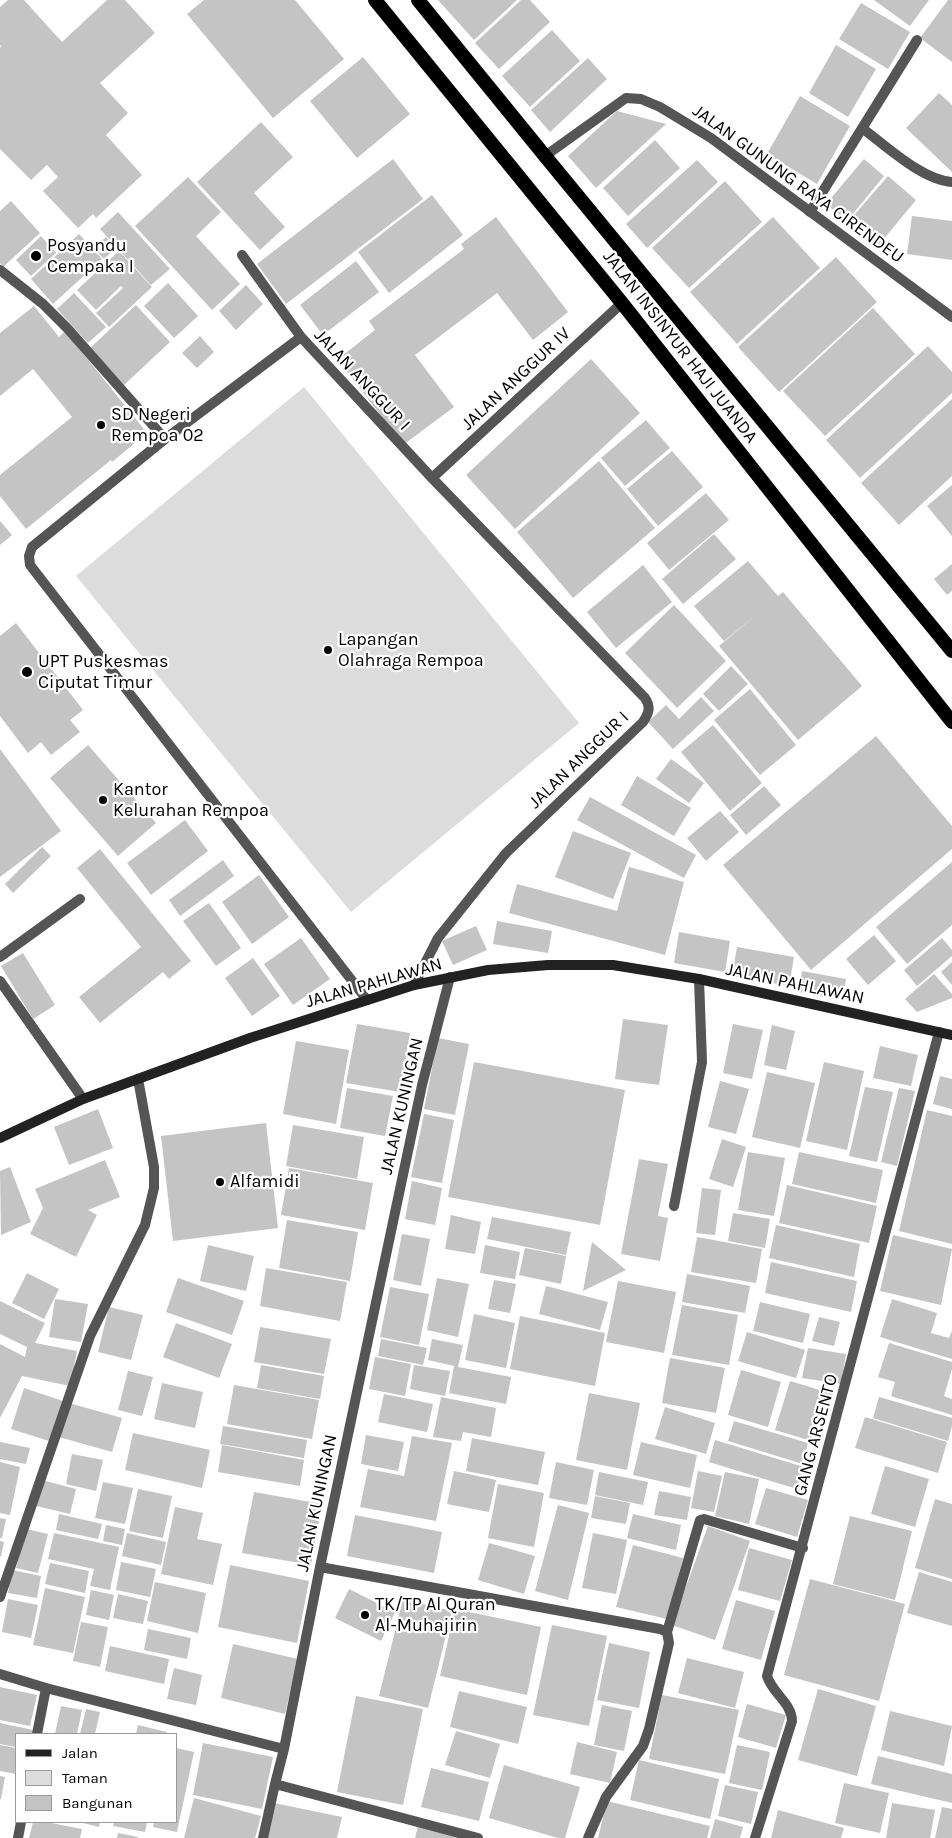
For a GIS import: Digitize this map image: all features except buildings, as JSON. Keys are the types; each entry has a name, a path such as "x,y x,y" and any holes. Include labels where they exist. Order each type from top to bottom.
{"highway":[{"name":"JALAN INSINYUR HAJI JUANDA","path":"375,0 622,303 952,722"},
{"name":"JALAN INSINYUR HAJI JUANDA","path":"418,0 952,651"}],"main road":[{"name":"JALAN PAHLAWAN","path":"0,1138 83,1099 250,1038 414,985 488,970 548,965 613,965 699,979 952,1035"}],"street":[{"path":"810,212 917,40"},
{"name":"JALAN GUNUNG RAYA CIRENDEU","path":"545,156 626,98 641,99 660,107 711,138 952,317"},
{"path":"862,128 925,174 944,182 952,182"},
{"path":"242,255 301,337"},
{"path":"0,270 49,310 165,439"},
{"name":"JALAN ANGGUR IV","path":"432,478 622,303"},
{"name":"JALAN ANGGUR I","path":"367,1000 30,565 29,556 32,546 165,439 301,337 432,478 645,698 649,708 643,722 506,853 438,938 414,985"},
{"path":"0,957 80,899"},
{"name":"JALAN KUNINGAN","path":"263,1838 284,1749 320,1567 422,1085 450,977"},
{"path":"674,1206 702,1062 699,979"},
{"path":"0,981 83,1099"},
{"name":"GANG ARSENTO","path":"756,1838 792,1721 792,1714 789,1708 771,1687 767,1676 939,1032"},
{"path":"0,1597 90,1336 145,1225 154,1188 154,1168 138,1079"},
{"path":"588,1838 606,1796 643,1746 649,1729 669,1643 667,1632 700,1520 704,1519 802,1548"},
{"path":"320,1567 660,1629 667,1632"},
{"path":"0,1674 46,1688 284,1749"},
{"path":"37,1733 46,1688"},
{"path":"275,1784 478,1838"},
{"path":"18,1838 21,1823"}],"green space":[{"name":"Lapangan Olahraga Rempoa","path":"304,387 579,723 351,912 76,576"}],"place":[{"name":"Posyandu Cempaka I","path":"36,256"},
{"name":"SD Negeri Rempoa 02","path":"101,425"},
{"name":"Lapangan Olahraga Rempoa","path":"328,650"},
{"name":"UPT Puskesmas Ciputat Timur","path":"27,672"},
{"name":"Kantor Kelurahan Rempoa","path":"103,800"},
{"name":"Alfamidi","path":"220,1182"},
{"name":"TK/TP Al Quran Al-Muhajirin","path":"365,1615"}]}
